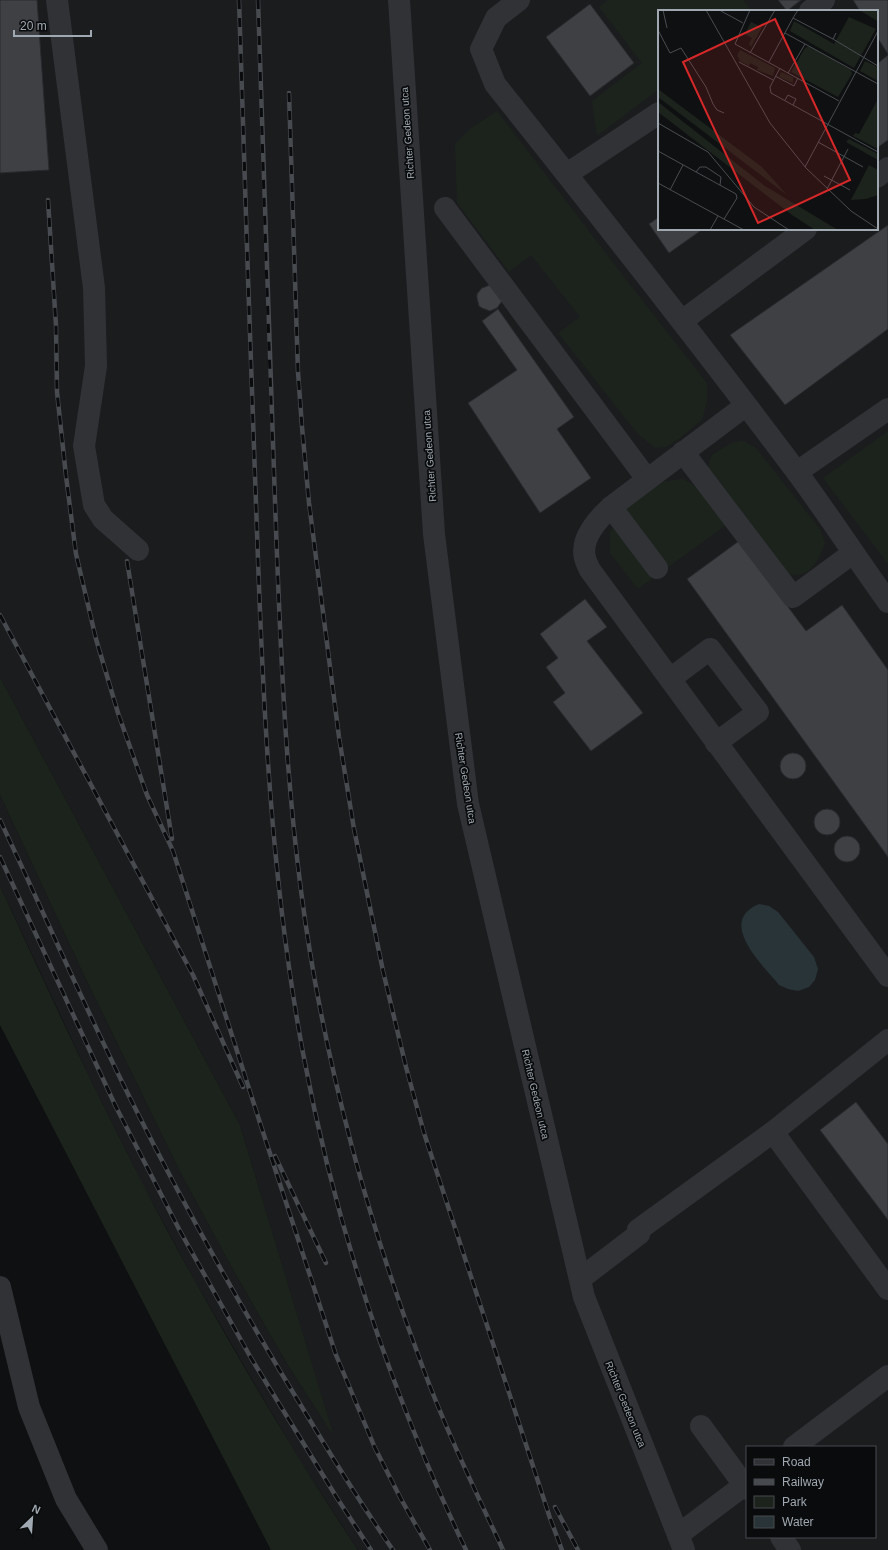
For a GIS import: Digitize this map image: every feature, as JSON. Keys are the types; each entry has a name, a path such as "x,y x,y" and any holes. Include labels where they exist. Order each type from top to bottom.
{"lane":[{"path":"57,0 94,288 96,366 84,446 94,505 103,519 138,550"},
{"name":"Richter Gedeon utca","path":"399,0 434,534 468,804 584,1297 681,1542"},
{"path":"518,0 496,18 481,48 496,84 682,321 745,406 797,472 888,602"},
{"path":"811,10 824,0"},
{"path":"567,174 658,115"},
{"path":"878,176 888,168"},
{"path":"445,208 647,479"},
{"path":"682,321 805,230"},
{"path":"745,406 647,479 611,507 596,521 589,532 585,545 584,557 590,570 888,976"},
{"path":"797,472 888,409"},
{"path":"683,452 793,597 853,553"},
{"path":"611,507 657,568"},
{"path":"670,679 710,649 758,712 716,743"},
{"path":"580,1279 639,1234 638,1230 773,1132 888,1040"},
{"path":"773,1132 888,1289"},
{"path":"0,1287 29,1407 66,1499 97,1550"},
{"path":"795,1446 888,1376"},
{"path":"681,1542 746,1485 701,1426"},
{"path":"782,1538 790,1550"}],"shaded area":[{"path":"0,0 888,0 888,1550 358,1550 299,1459 196,1283 143,1185 94,1087 0,886 0,795 82,971 179,1170 232,1268 287,1364 333,1435 240,1125 0,677"}],"green space":[{"path":"608,0 743,0 751,10 658,10 658,90 597,136 592,101 642,63 599,7"},
{"path":"497,111 707,383 707,402 702,420 680,438 666,447 655,448 637,433 558,333 580,317 531,255 509,272 457,203 455,144 471,128"},
{"path":"888,431 888,564 823,478"},
{"path":"742,440 756,448 820,529 825,543 815,564 807,572 795,575 781,573 707,470 712,455 731,443"},
{"path":"683,479 701,489 726,525 638,589 610,553 610,533 618,515 647,492 665,481"},
{"path":"0,677 240,1125 334,1437 287,1364 232,1268 179,1170 82,971 0,795"},
{"path":"0,886 87,1073 171,1238 271,1412 358,1550 271,1550 0,1025"}],"water":[{"path":"759,904 769,906 778,912 814,957 818,969 815,980 809,987 798,991 779,985 754,955 747,944 742,932 742,921 747,912"}],"building":[{"path":"0,0 37,0 49,170 0,173"},
{"path":"778,0 801,0 788,10 786,10"},
{"path":"853,0 888,0 888,54 878,39 878,10 859,10"},
{"path":"590,4 634,63 590,96 546,37"},
{"path":"888,55 888,140 878,147 878,63"},
{"path":"658,218 658,230 702,230 669,253 649,224"},
{"path":"888,225 888,329 785,405 730,335"},
{"path":"490,285 502,301 497,308 490,311 479,306 477,294 482,288"},
{"path":"498,309 574,417 557,429 591,478 540,513 468,403 517,370 482,321"},
{"path":"739,541 806,631 842,605 888,670 888,857 687,579"},
{"path":"585,599 607,627 587,641 643,713 591,751 553,702 565,693 546,667 558,658 540,634"},
{"path":"793,753 802,757 806,766 802,775 793,779 784,775 780,766 784,757"},
{"path":"827,809 836,813 840,822 836,831 827,835 818,831 814,822 818,813"},
{"path":"847,836 856,840 860,849 856,858 847,862 838,858 834,849 838,840"},
{"path":"856,1102 888,1144 888,1220 820,1130"}],"railway":[{"path":"239,0 262,663 270,794 283,924 292,988 303,1053 331,1181 368,1307 413,1430 466,1550"},
{"path":"258,0 270,376 283,692 293,819 309,945 320,1008 340,1100 377,1235 407,1324 441,1414 503,1550"},
{"path":"289,93 298,372 302,427 309,503 339,737 354,829 383,971 406,1067 424,1133 550,1518 562,1550"},
{"path":"48,200 56,326 57,392 66,476 76,554 96,639 118,713 147,795 173,851 336,1355 375,1448 401,1499 430,1550"},
{"path":"127,561 172,839"},
{"path":"0,615 193,975 243,1087"},
{"path":"0,820 114,1065 151,1140 194,1220 238,1299 328,1451 393,1550"},
{"path":"0,857 116,1107 180,1231 251,1358 337,1498 371,1550"},
{"path":"275,1156 326,1263"},
{"path":"555,1507 578,1550"}]}
